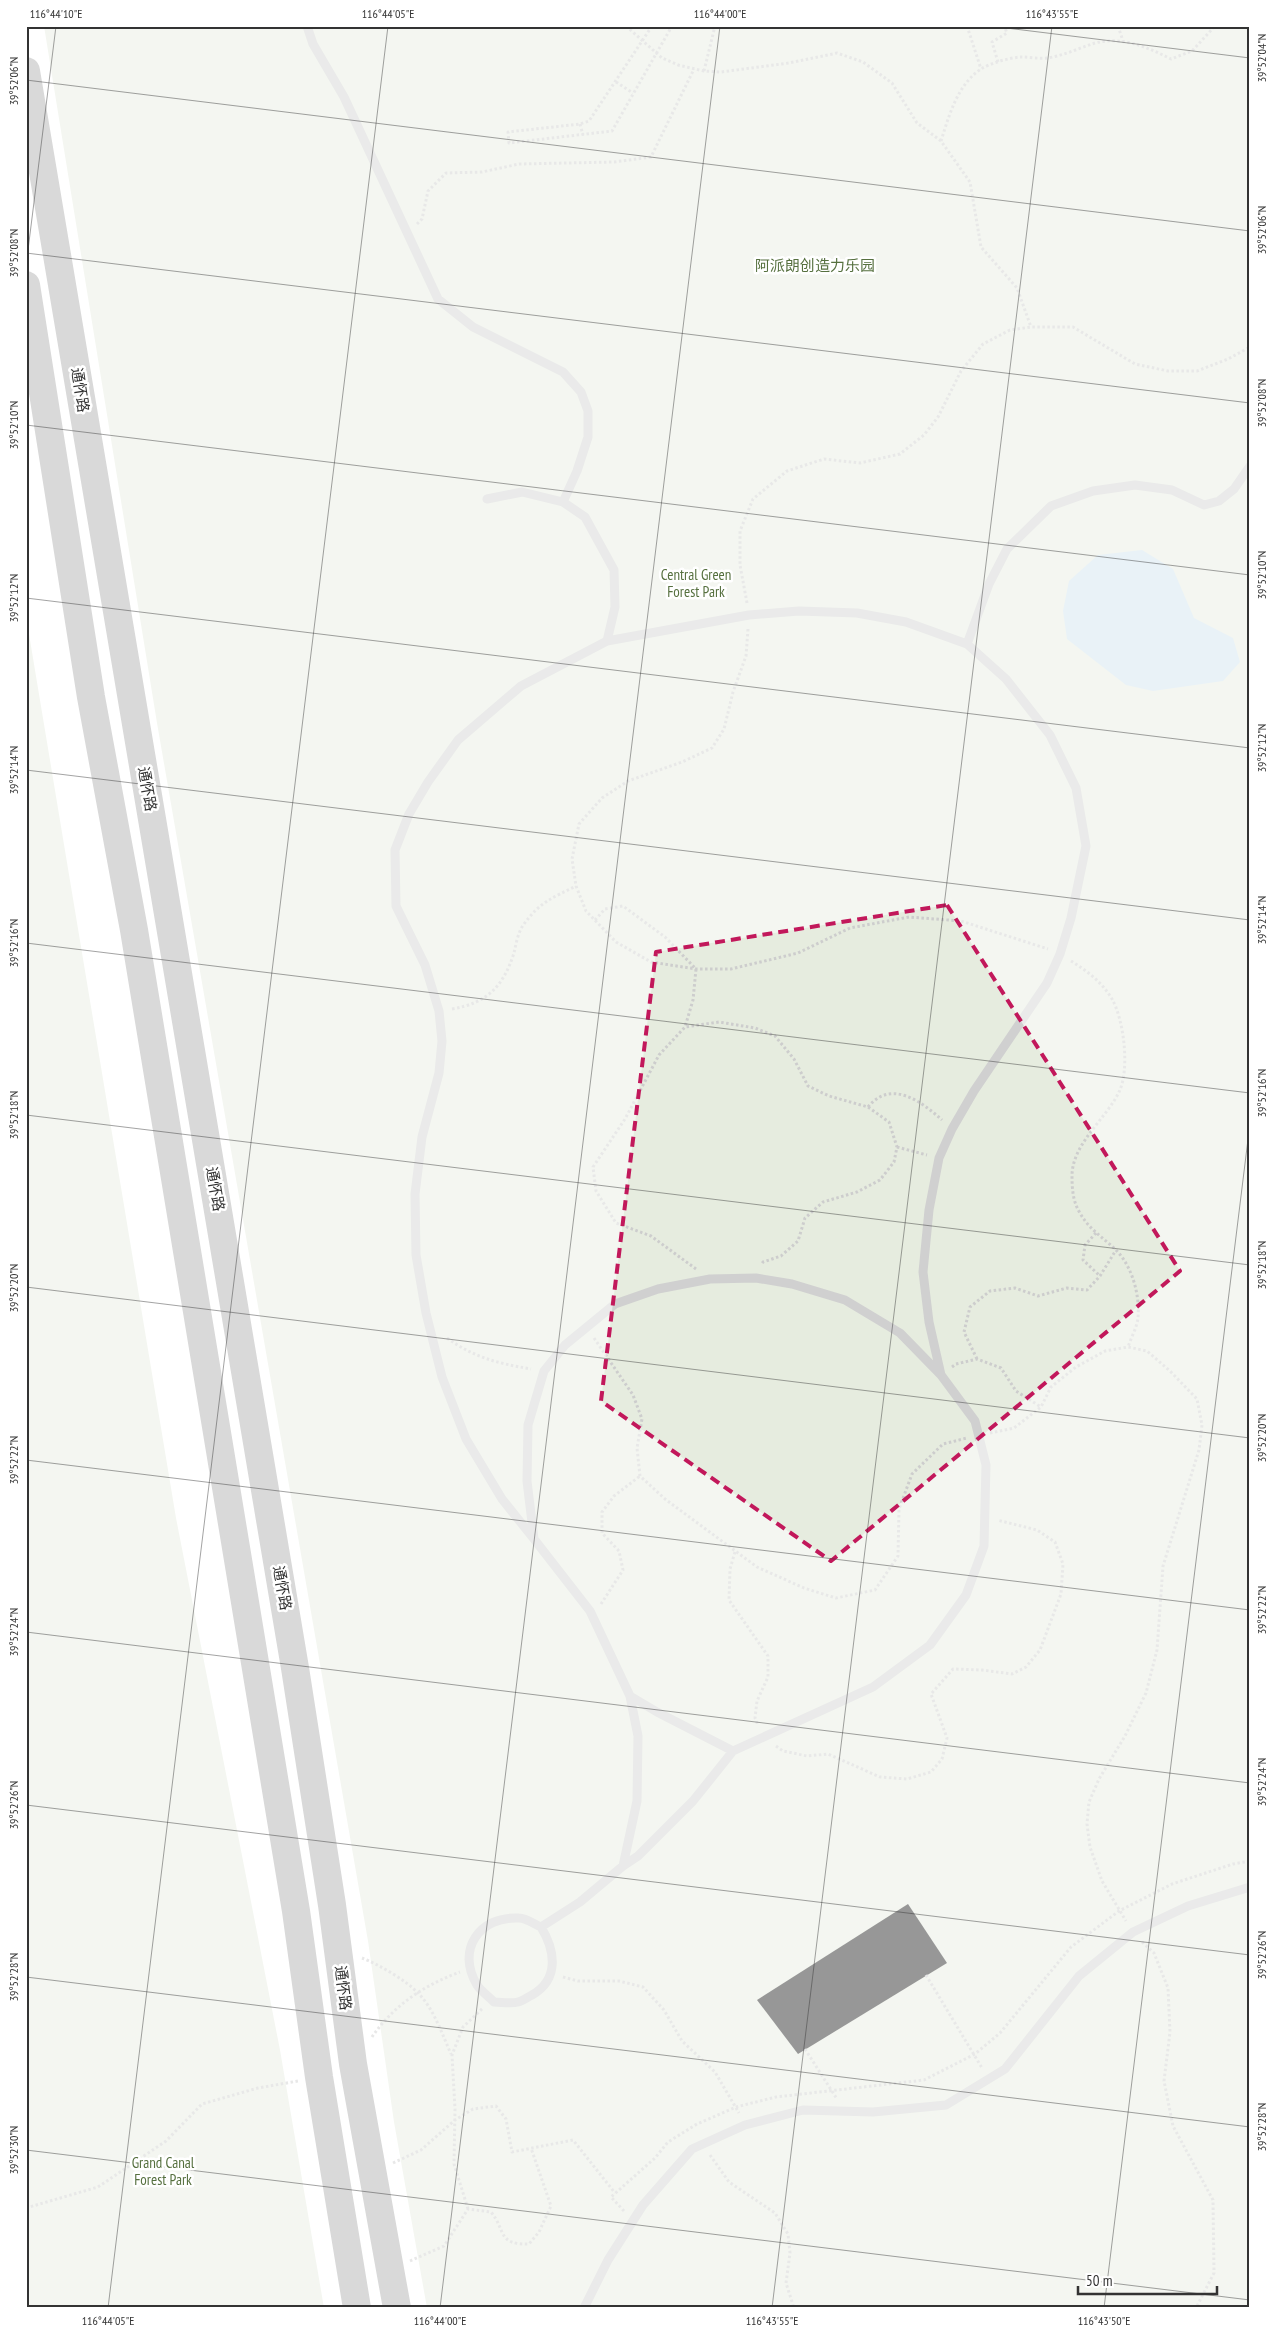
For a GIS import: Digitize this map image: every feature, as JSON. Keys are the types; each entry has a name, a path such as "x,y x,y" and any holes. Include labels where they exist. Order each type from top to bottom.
{"main road":[{"name":"通怀路","path":"26,71 296,1668 353,2064 397,2308"},
{"path":"26,285 90,687 134,930 293,1892 319,2077 357,2308"}],"lane":[{"path":"307,26 313,44 344,97 438,299 473,327 563,372 582,392 588,411 588,437 577,471 563,502"},
{"path":"967,644 989,584 1007,549 1051,506 1093,491 1135,486 1172,490 1204,504 1212,503 1219,501 1234,489 1250,466"},
{"path":"487,499 522,492 563,502 585,517 614,570 615,607 607,641"},
{"path":"623,1866 637,1801 638,1736 630,1696 590,1611 502,1499 466,1439 442,1377 426,1313 416,1255 415,1194 422,1137 438,1073 442,1041 439,1011 425,965 396,906 395,850 409,814 428,782 458,740 522,686 607,641 749,615 798,611 857,613 906,622 967,644 1006,679 1050,735 1076,788 1086,846 1071,918 1060,954 1047,983 974,1091 952,1129 940,1158 928,1210 923,1272 929,1322 941,1375"},
{"path":"534,1539 527,1481 528,1425 544,1371 565,1345 615,1304 658,1289 710,1279 756,1278 792,1284 845,1300 900,1333 941,1375 975,1421 986,1465 984,1546 966,1595 930,1644 873,1687 732,1751 693,1801 638,1856 580,1902 541,1927"},
{"path":"630,1696 732,1751"},
{"path":"584,2308 608,2260 643,2205 692,2149 745,2125 803,2110 873,2112 946,2105 1005,2069 1079,1976 1133,1932 1188,1906 1250,1887"},
{"path":"521,1918 541,1927 548,1939 553,1955 552,1975 539,1991 518,2002 494,2002 478,1987 470,1969 468,1955 474,1940 484,1926 503,1920 521,1918"}],"path":[{"path":"626,26 662,58 694,69 721,72 789,63 837,53 863,62 892,83 917,123 941,141 970,182 981,247 1017,288 1032,327"},
{"path":"652,26 589,120 580,124 508,132 508,143 612,131 670,27"},
{"path":"704,71 715,26"},
{"path":"967,26 981,69"},
{"path":"998,62 992,42 1007,33 1004,26"},
{"path":"1118,26 1123,41"},
{"path":"941,141 954,104 968,80 981,69 998,62 1019,57 1048,58 1096,43 1123,41 1146,47 1171,58 1192,51 1215,26"},
{"path":"406,232 422,219 428,191 446,173 482,172 519,164 614,162 652,157 694,69"},
{"path":"616,82 633,93"},
{"path":"580,124 583,135"},
{"path":"1128,1347 1138,1319 1136,1289 1127,1266 1116,1250 1096,1234 1080,1213 1072,1192 1072,1166 1084,1144 1120,1090 1124,1067 1123,1034 1112,1000 1091,973 1060,954 961,921 909,917 850,928 798,953 732,969 696,969 651,962 616,942 586,911 576,886 572,859 579,824 602,798 628,781 682,762 712,748 724,729 733,692 746,656 749,615 740,565 740,531 753,499 787,471 824,459 860,463 900,454 924,435 938,417 960,371 984,344 1010,330 1032,327 1073,327 1134,364 1168,371 1196,371 1228,360 1250,347"},
{"path":"439,1011 471,1006 491,994 509,967 522,926 541,903 576,886"},
{"path":"595,920 605,909 623,906 665,937 696,969 693,1000 685,1028 659,1055 625,1119 594,1167 596,1191 616,1222 651,1236 710,1279"},
{"path":"685,1028 719,1022 755,1028 775,1036 794,1060 808,1086 829,1096 868,1107 889,1122 897,1147 894,1162 880,1180 857,1192 823,1202 805,1218 798,1240 781,1256 763,1262 756,1278"},
{"path":"868,1107 876,1097 890,1093 920,1100 952,1129"},
{"path":"897,1147 940,1158"},
{"path":"1096,1234 1085,1246 1083,1260 1100,1276"},
{"path":"977,1360 964,1332 970,1307 990,1291 1015,1288 1038,1296 1067,1288 1087,1290 1100,1276 1116,1250"},
{"path":"426,1313 441,1334 467,1352 507,1365 544,1371"},
{"path":"585,1327 633,1396 642,1419 637,1448 640,1476 665,1499 757,1567 804,1588 836,1598 875,1590 898,1556 899,1509 912,1474 943,1444 1014,1428 1041,1407 1051,1387 1076,1367 1105,1351 1128,1347 1147,1351 1170,1371 1197,1399 1202,1425 1199,1450 1163,1566 1157,1650 1146,1693 1125,1736 1099,1778 1089,1802 1087,1824 1090,1847 1102,1881 1133,1932 1154,1952 1168,1988 1170,2032 1164,2081 1173,2126 1213,2200 1214,2273 1196,2308"},
{"path":"941,1375 956,1364 977,1360 1001,1368 1016,1391 1041,1407"},
{"path":"590,1611 601,1604 623,1570 620,1551 602,1533 602,1512 614,1496 640,1476"},
{"path":"633,2221 611,2197 654,2158 668,2142 697,2124 736,2107 776,2097 924,2080 975,2054 1000,2033 1071,1947 1119,1911 1172,1884 1233,1864 1250,1861"},
{"path":"338,1950 369,1960 418,1992 434,2016 452,2055 455,2120 454,2164 468,2209"},
{"path":"353,2064 383,2021 418,1992 434,1981 470,1969"},
{"path":"552,1975 578,1981 619,1981 643,1987 664,2010 682,2041 715,2072 745,2125"},
{"path":"926,1975 975,2054 988,2080"},
{"path":"452,2055 463,2027 485,2005 494,2002"},
{"path":"805,2049 846,2112"},
{"path":"26,2208 98,2187 166,2141 202,2104 258,2088 319,2077"},
{"path":"373,2174 421,2150 455,2120 473,2108 496,2106 506,2119 512,2152 573,2140 615,2193"},
{"path":"703,2144 729,2182 775,2213 788,2234 790,2253 786,2283 794,2308"},
{"path":"468,2209 490,2212 504,2238 518,2244 530,2244 540,2232 551,2206 531,2148"},
{"path":"390,2266 417,2259 444,2246 468,2209"}],"highlighted area":[{"path":"947,905 1180,1271 831,1561 601,1401 656,952"}],"green space":[{"name":"Central Green Forest Park","path":"44,26 1250,26 1250,2308 427,2308 394,2122 368,1941 157,723"},
{"name":"Grand Canal Forest Park","path":"26,616 176,1518 280,2050 324,2308 26,2308"}],"water":[{"path":"1142,550 1173,569 1194,618 1233,638 1240,662 1223,681 1153,691 1126,685 1067,639 1063,611 1069,581 1098,555"}],"building":[{"path":"908,1904 947,1963 798,2054 757,2000"}],"park label":[{"name":"阿派朗创造力乐园","path":"815,266"}]}
